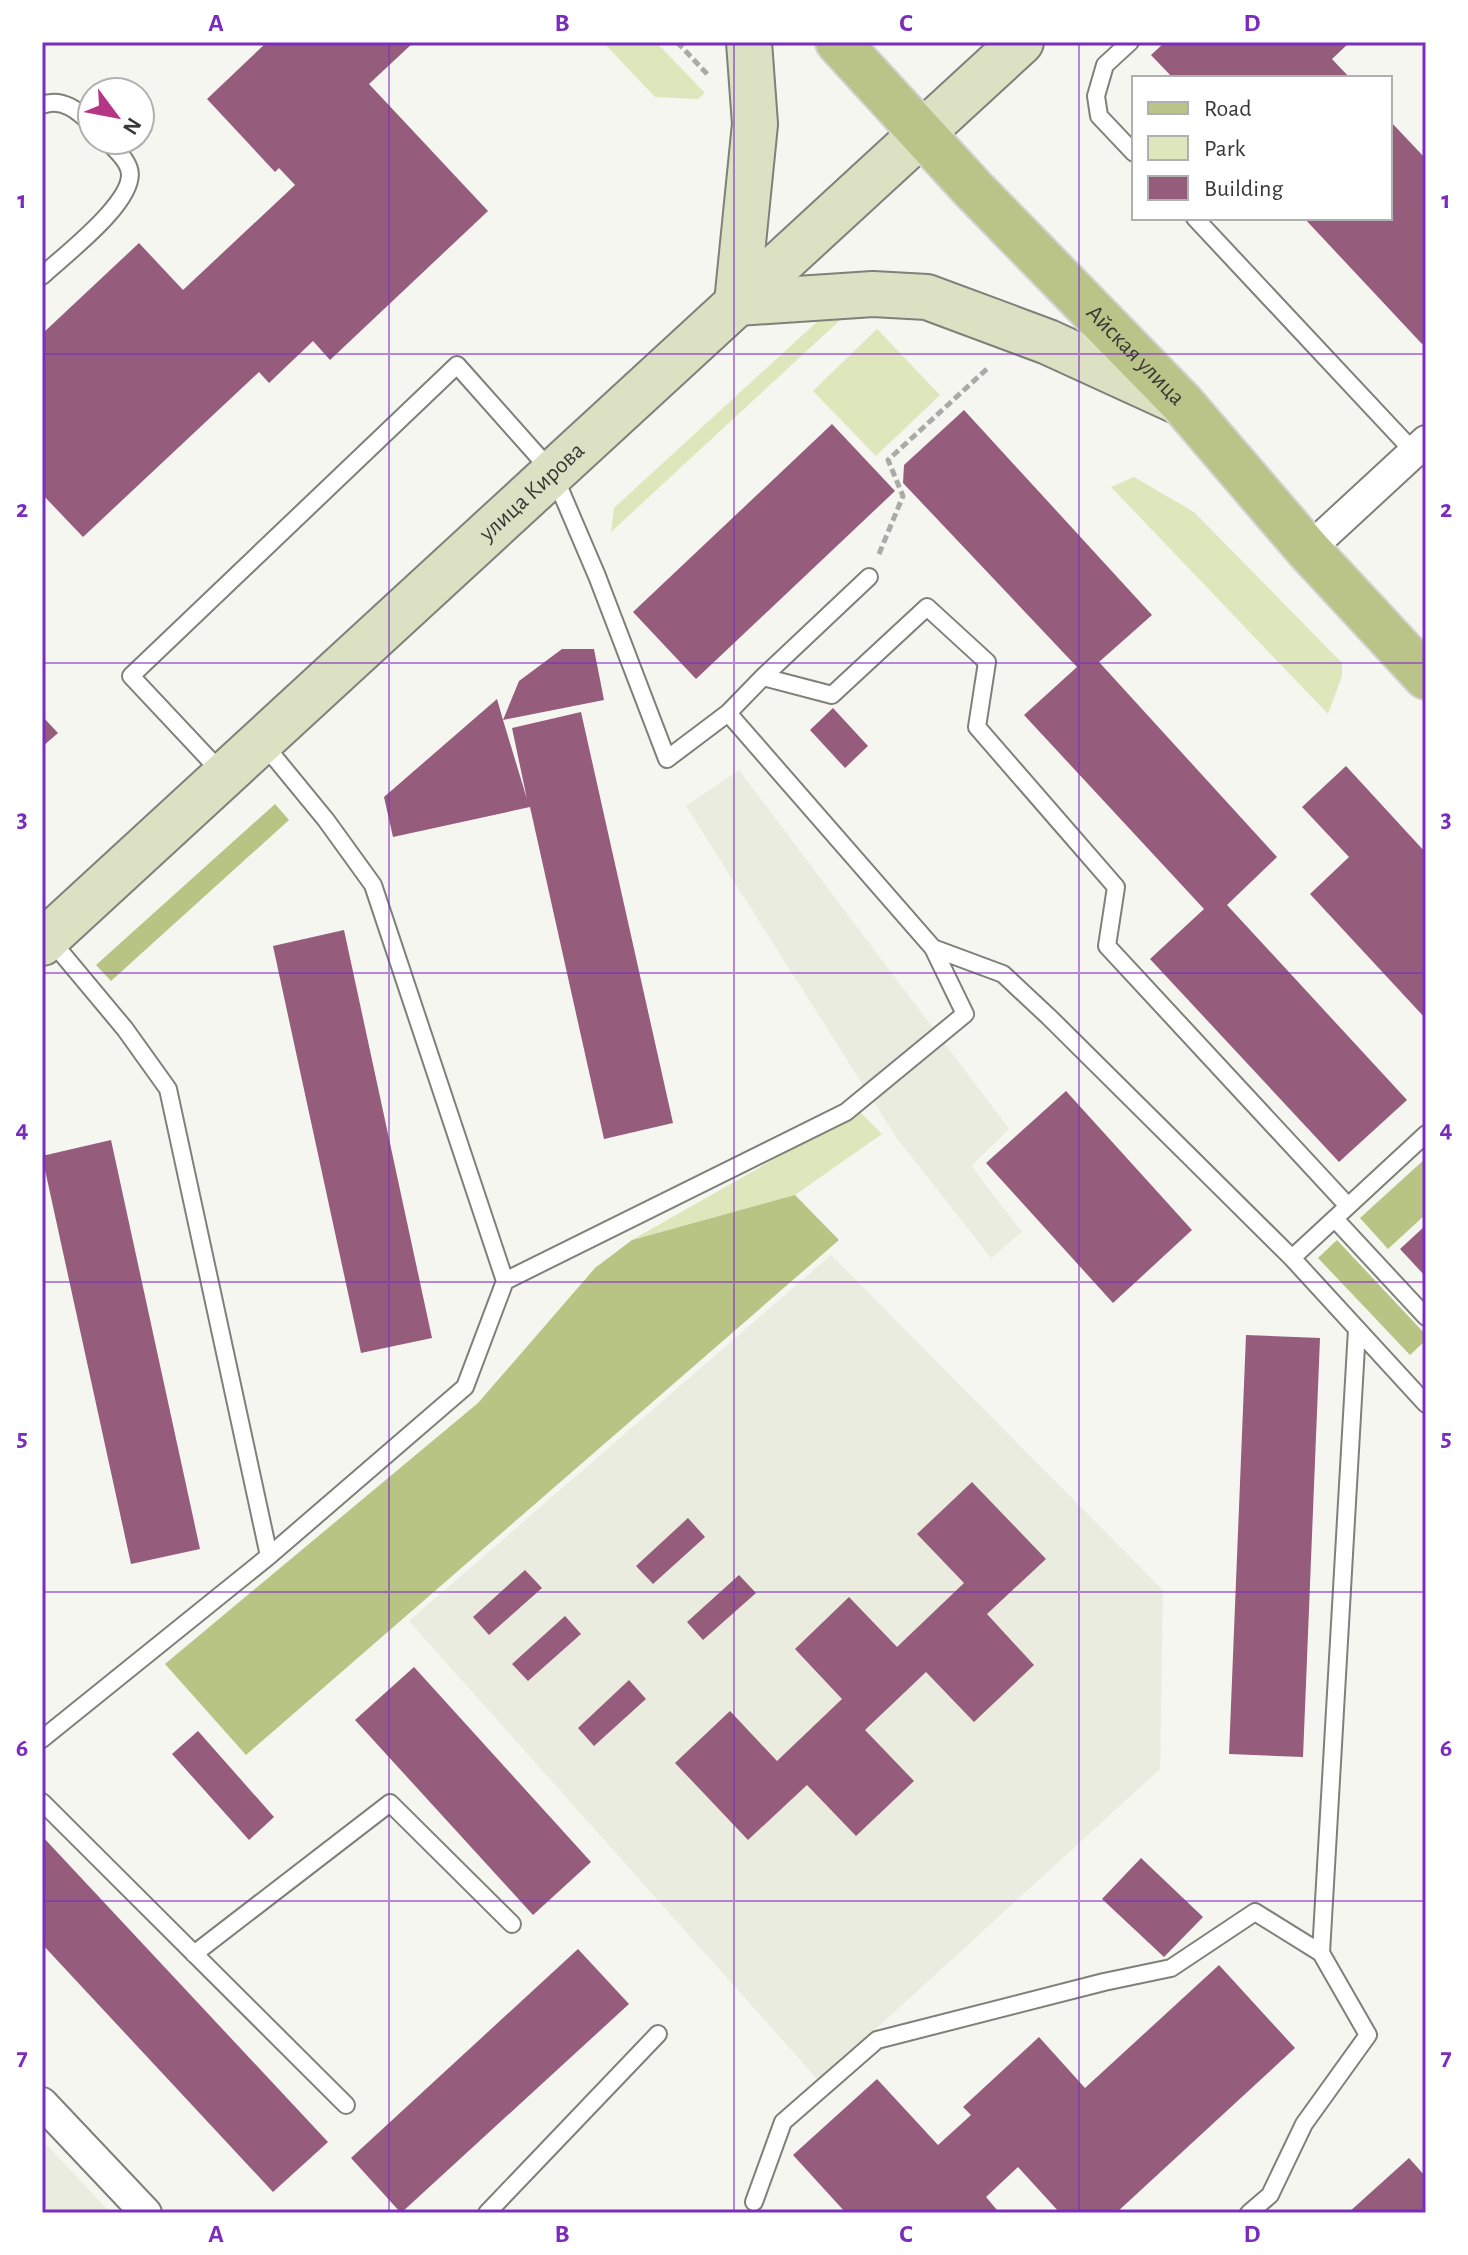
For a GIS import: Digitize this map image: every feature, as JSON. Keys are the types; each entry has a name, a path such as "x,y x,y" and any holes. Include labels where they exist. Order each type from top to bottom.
{"main road":[{"path":"749,42 755,124 737,303 873,294 927,297 1048,342 1182,403"},
{"name":"Айская улица","path":"838,42 1182,403 1308,550 1426,677"},
{"name":"улица Кирова","path":"45,940 1021,42"}],"street":[{"path":"1308,550 1420,447"},
{"path":"42,2103 146,2213"}],"lane":[{"path":"1130,42 1105,65 1096,96 1099,116 1132,151"},
{"path":"42,105 49,102 65,104 76,111"},
{"path":"42,276 118,205 130,185 130,170 121,156"},
{"path":"1197,220 1420,447"},
{"path":"224,775 131,676 457,365 553,473 597,576 667,759 728,713 869,577"},
{"path":"763,677 832,695 927,607 987,662 977,727 1116,887 1107,946 1348,1206"},
{"path":"505,1281 846,1112 965,1014 933,948 728,713"},
{"path":"42,1739 269,1556 465,1387 505,1281 373,885 326,820 261,741"},
{"path":"45,940 125,1029 168,1089 269,1556"},
{"path":"933,948 1003,974 1292,1258 1426,1404"},
{"path":"1292,1258 1426,1134"},
{"path":"1335,1219 1426,1317"},
{"path":"1321,1953 1357,1329"},
{"path":"42,1802 346,2105"},
{"path":"194,1954 390,1803 512,1924"},
{"path":"754,2202 783,2122 877,2040 1171,1968 1255,1912 1321,1953 1368,2035 1304,2124 1270,2195 1249,2213"},
{"path":"487,2213 658,2034"}],"path":[{"path":"677,42 713,80"},
{"path":"869,577 903,496 888,460 989,367"}],"shaded area":[{"path":"739,770 1009,1129 971,1166 1022,1232 991,1258 896,1137 686,806"},
{"path":"831,1255 1163,1590 1160,1769 819,2081 409,1621"},
{"path":"42,2140 111,2213 42,2213"}],"green space":[{"path":"603,42 656,42 705,93 698,99 655,97"},
{"path":"850,311 611,532 614,508 821,318"},
{"path":"877,329 940,395 876,456 813,391"},
{"path":"1134,477 1194,512 1342,663 1342,676 1328,714 1111,487"},
{"path":"275,804 289,820 111,981 96,965"},
{"path":"859,1111 882,1134 795,1195 632,1240"},
{"path":"1426,1158 1426,1214 1388,1249 1360,1218"},
{"path":"795,1195 839,1240 246,1755 165,1664 478,1403 595,1268 632,1240"},
{"path":"1337,1240 1426,1335 1426,1340 1410,1355 1318,1258"}],"building":[{"path":"267,42 414,42 369,84 488,211 330,360 313,341 269,383 259,372 83,537 42,494 42,334 139,243 183,290 295,185 279,168 275,172 207,99"},
{"path":"1165,42 1350,42 1332,59 1348,76 1171,76 1151,55"},
{"path":"1392,123 1426,159 1426,340 1422,344 1306,220 1392,220"},
{"path":"964,410 1152,615 1099,662 1277,857 1227,905 1407,1100 1339,1162 1150,959 1204,909 1024,715 1077,667 903,483 904,465"},
{"path":"832,424 895,491 696,679 633,612"},
{"path":"562,649 594,649 604,700 503,720 519,681"},
{"path":"497,699 527,799 512,728 581,712 673,1123 604,1139 530,807 393,837 384,797"},
{"path":"833,708 868,746 845,768 810,730"},
{"path":"42,716 58,733 42,747"},
{"path":"1346,766 1426,853 1426,1019 1310,894 1349,857 1302,807"},
{"path":"344,930 432,1338 361,1353 273,946"},
{"path":"1066,1091 1192,1230 1113,1303 986,1163"},
{"path":"111,1140 200,1549 131,1564 42,1156"},
{"path":"1426,1225 1426,1277 1400,1249"},
{"path":"1246,1335 1320,1338 1303,1757 1229,1754"},
{"path":"972,1482 1046,1559 987,1614 1034,1665 974,1722 926,1672 865,1730 914,1781 856,1836 807,1785 748,1840 675,1763 730,1711 777,1761 842,1699 795,1649 849,1597 897,1647 964,1583 917,1534"},
{"path":"688,1518 705,1537 653,1584 636,1566"},
{"path":"525,1570 542,1588 489,1635 473,1617"},
{"path":"739,1575 756,1593 703,1640 687,1622"},
{"path":"565,1616 581,1634 528,1681 512,1664"},
{"path":"414,1667 591,1862 533,1915 355,1720"},
{"path":"629,1680 646,1699 594,1746 578,1728"},
{"path":"198,1731 274,1817 249,1840 172,1754"},
{"path":"42,1836 328,2142 273,2192 42,1944"},
{"path":"1141,1858 1203,1917 1164,1957 1102,1899"},
{"path":"578,1949 629,2004 401,2213 351,2158"},
{"path":"1219,1965 1295,2048 1116,2213 1060,2213 1018,2167 986,2197 997,2210 994,2213 846,2213 793,2155 877,2079 938,2145 971,2115 963,2107 1039,2037 1085,2088"},
{"path":"1409,2158 1426,2177 1426,2213 1348,2213"}]}
